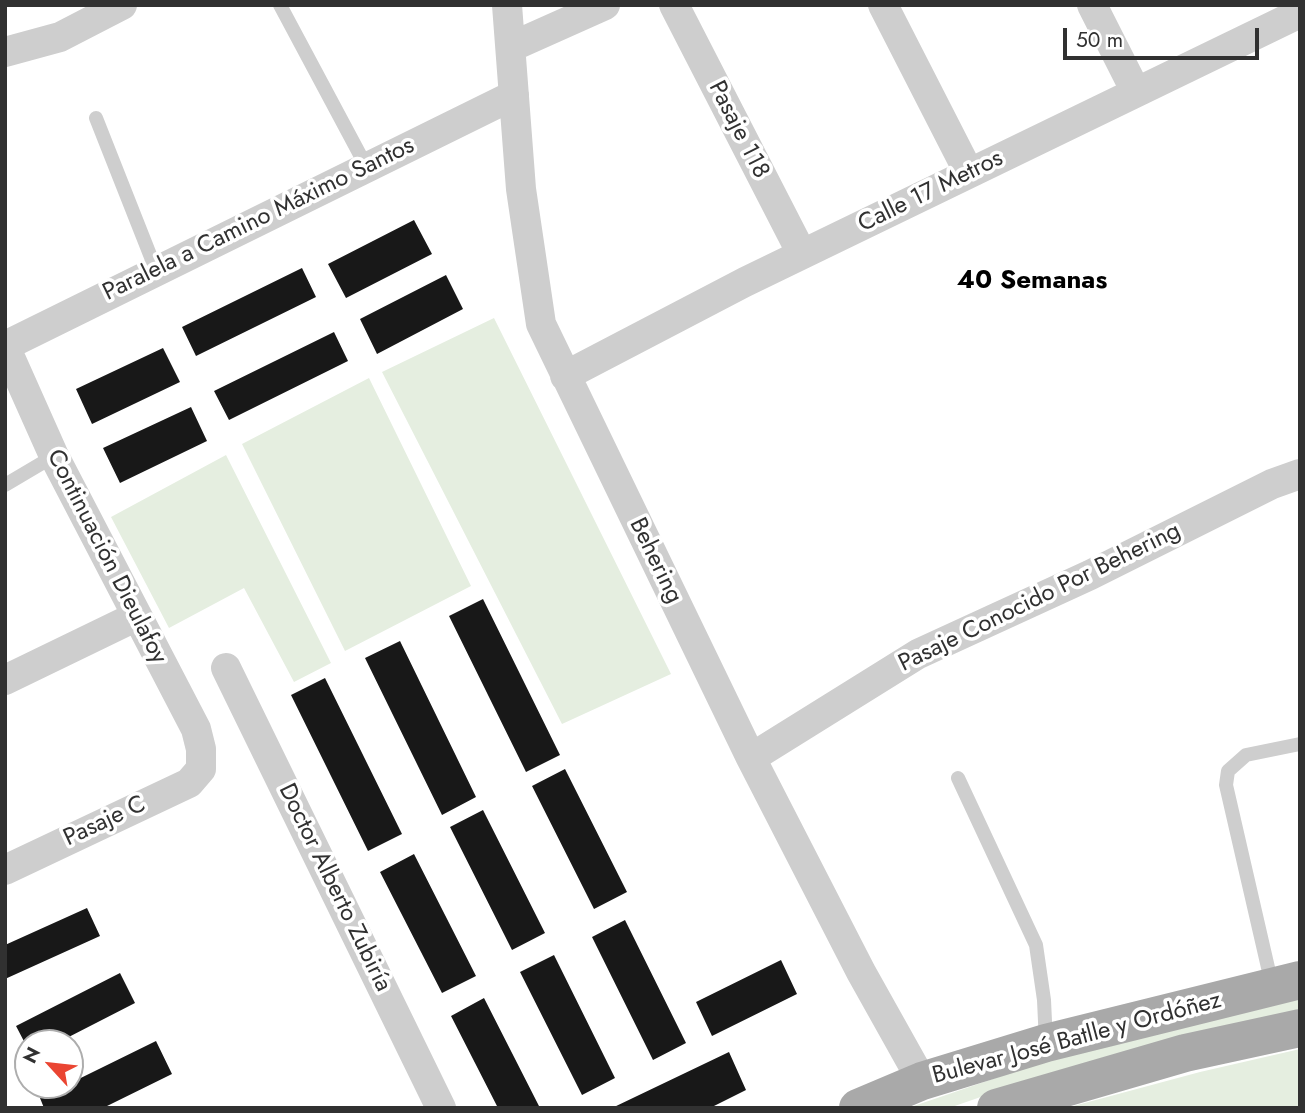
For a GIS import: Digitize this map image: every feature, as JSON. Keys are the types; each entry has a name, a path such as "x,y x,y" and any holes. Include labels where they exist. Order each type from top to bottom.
{"main road":[{"name":"Bulevar José Batlle y Ordóñez","path":"858,1108 922,1080 1046,1043 1286,983"},
{"name":"Bulevar José Batlle y Ordóñez","path":"996,1108 1185,1053 1300,1028"}],"street":[{"path":"7,48 60,37 122,5"},
{"name":"Behering","path":"508,5 521,190 532,280 541,324 751,758 862,972 922,1080"},
{"path":"511,47 605,5"},
{"name":"Pasaje 118","path":"674,5 803,254"},
{"path":"883,5 969,173"},
{"path":"1092,5 1136,92"},
{"name":"Calle 17 Metros","path":"565,376 803,254 1296,15"},
{"name":"Paralela a Camino Máximo Santos","path":"5,346 514,95"},
{"name":"Continuación Dieulafoy","path":"5,346 54,456 135,617 196,729 201,750 201,769"},
{"name":"Pasaje Conocido Por Behering","path":"751,758 918,654 1090,575 1272,484 1297,479"},
{"path":"5,680 135,617"},
{"name":"Doctor Alberto Zubiría","path":"226,668 441,1108"},
{"name":"Pasaje C","path":"5,870 189,783 201,769"}],"lane":[{"path":"280,5 366,166"},
{"path":"96,118 156,270"},
{"path":"5,485 54,456"},
{"path":"1286,983 1226,785 1228,771 1246,755 1300,744"},
{"path":"958,778 1035,945 1044,1000 1046,1043"}],"shaded area":[{"path":"494,318 671,674 562,724 382,372"},
{"path":"369,378 471,586 345,651 242,444"},
{"path":"226,455 331,663 294,682 244,588 169,628 111,517"},
{"path":"1300,996 1300,1011 998,1091 949,1108 908,1108 1057,1057"},
{"path":"1300,1049 1300,1108 1066,1108 1200,1072"}],"building":[{"path":"414,220 432,254 346,298 328,264"},
{"path":"302,268 316,297 196,356 182,327"},
{"path":"446,275 463,309 377,354 360,319"},
{"path":"334,332 348,361 229,420 214,391"},
{"path":"163,348 180,382 92,424 76,389"},
{"path":"191,407 207,441 120,483 103,448"},
{"path":"483,599 560,755 526,772 449,616"},
{"path":"400,641 476,797 442,815 365,658"},
{"path":"325,678 402,834 368,851 291,695"},
{"path":"565,769 627,892 594,909 532,786"},
{"path":"483,810 545,933 512,950 450,827"},
{"path":"414,854 476,976 442,993 380,872"},
{"path":"87,908 100,936 5,979 5,945"},
{"path":"625,920 686,1043 653,1060 592,937"},
{"path":"554,955 615,1078 582,1095 520,972"},
{"path":"781,960 797,994 712,1036 696,1002"},
{"path":"120,973 135,1003 84,1029 18,1029 16,1026"},
{"path":"484,998 540,1108 498,1108 451,1016"},
{"path":"156,1041 172,1074 103,1108 44,1108 40,1099 84,1099 84,1076"},
{"path":"729,1052 746,1090 710,1108 612,1108"}],"district":[{"name":"40 Semanas","path":"1032,282"}]}
